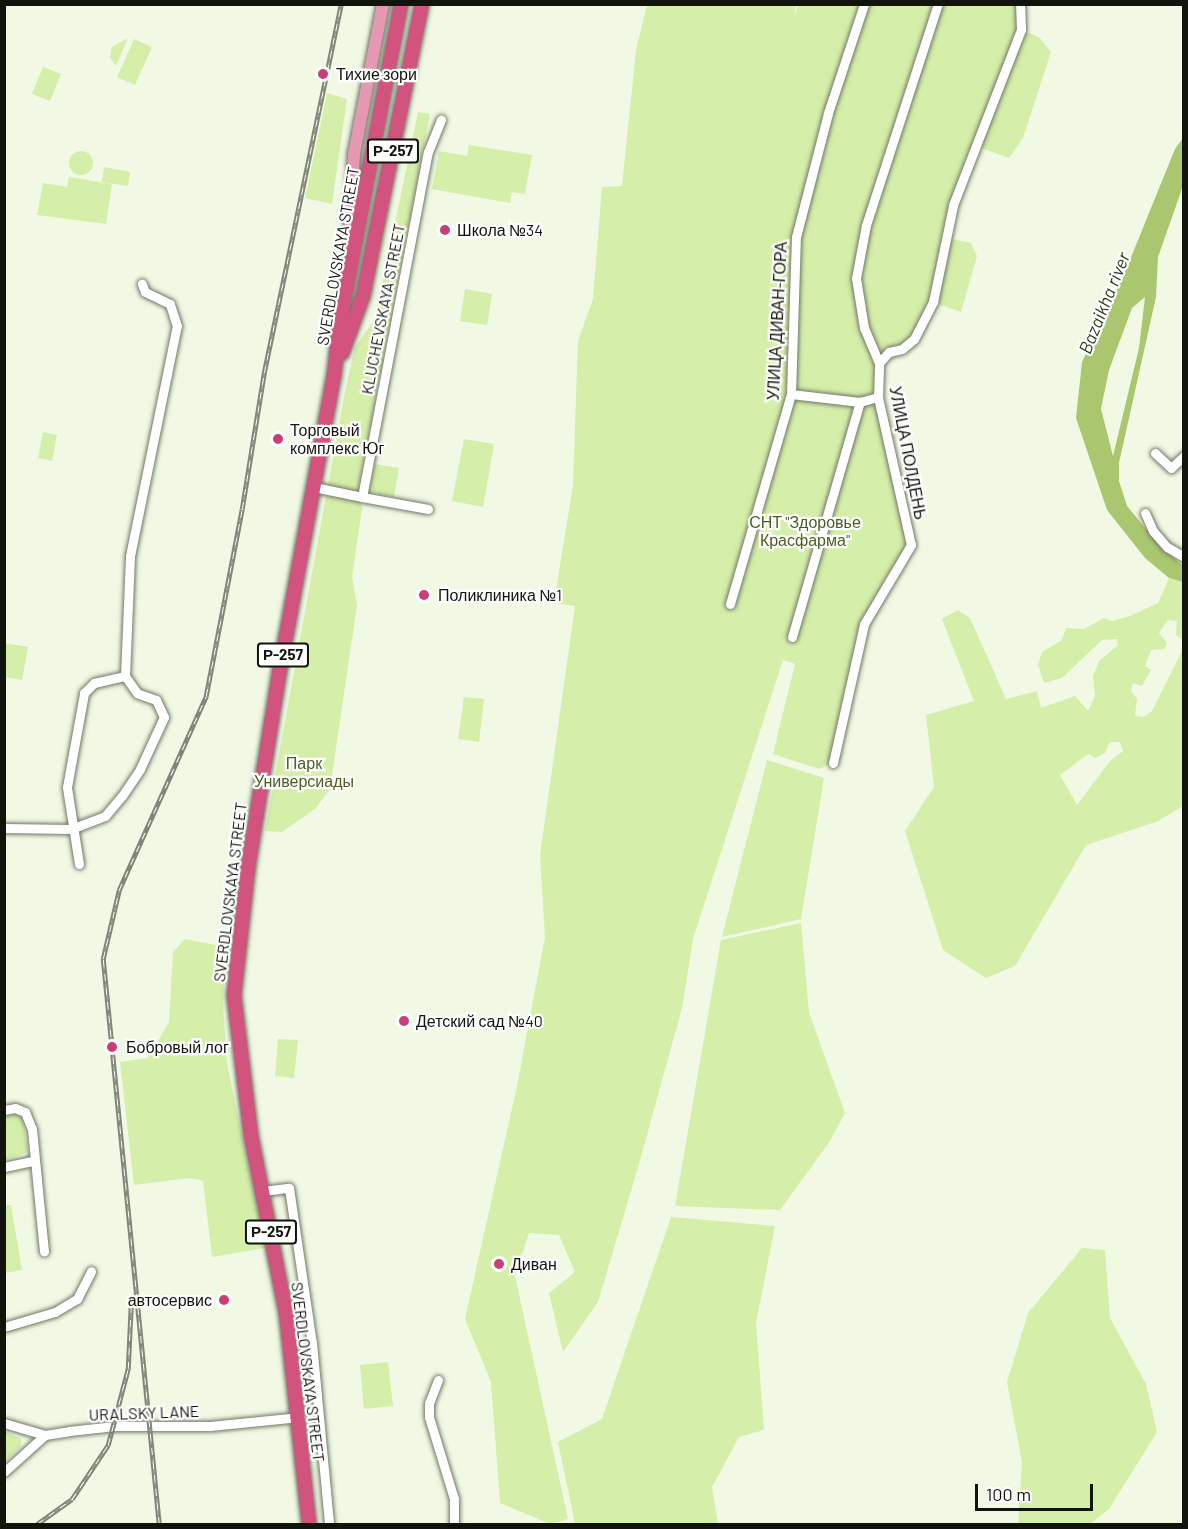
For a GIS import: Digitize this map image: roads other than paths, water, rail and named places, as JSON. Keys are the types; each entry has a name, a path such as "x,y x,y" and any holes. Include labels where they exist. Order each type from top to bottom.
{"highway":[{"name":"SVERDLOVSKAYA STREET","path":"309,1524 300,1417 286,1313 236,1028 238,940 278,679 335,372 347,285 402,4"},
{"name":"SVERDLOVSKAYA STREET","path":"335,372 363,296 422,5"}],"main road":[{"path":"347,285 354,154 383,4"}],"street":[{"name":"УЛИЦА ДИВАН-ГОРА","path":"730,604 791,394 796,237 828,113 864,4"},
{"name":"УЛИЦА ПОЛДЕНЬ","path":"833,763 864,624 911,545 878,397 879,363 864,328 856,278 866,225 938,4"},
{"path":"879,363 889,352 903,349 914,339 933,302 953,205 1020,30 1020,4"},
{"name":"KLUCHEVSKAYA STREET","path":"366,498 428,152 441,120"},
{"path":"4,828 70,830 105,816 140,769 164,717 156,700 137,693 125,676 130,556 177,326 170,304 145,292 142,284"},
{"path":"791,394 860,402 878,397"},
{"path":"792,637 860,402"},
{"path":"1155,453 1171,468 1184,456"},
{"path":"314,487 428,509"},
{"path":"1145,513 1153,531 1167,548 1184,557"},
{"path":"79,864 70,830 67,787 84,693 94,683 125,676"},
{"path":"4,1110 15,1108 25,1112 32,1129 33,1161 44,1251"},
{"path":"4,1167 33,1161"},
{"path":"263,1191 289,1188 312,1343 329,1524"},
{"path":"4,1327 55,1312 77,1299 91,1271"},
{"path":"438,1380 429,1403 429,1417 454,1499 454,1524"},
{"name":"URALSKY LANE","path":"45,1435 115,1426 210,1426 300,1417"},
{"path":"4,1423 45,1435"},
{"path":"4,1472 45,1435"}],"railway":[{"path":"159,1524 103,959 119,890 206,696 242,509 264,373 341,4"},
{"path":"37,1524 72,1499 108,1445 128,1369 131,1305"}],"place":[{"name":"Тихие зори","path":"323,74"},
{"name":"Школа №34","path":"445,230"},
{"name":"Торговый комплекс Юг","path":"278,439"},
{"name":"Поликлиника №1","path":"424,595"},
{"name":"Детский сад №40","path":"404,1021"},
{"name":"Бобровый лог","path":"112,1047"},
{"name":"Диван","path":"499,1264"},
{"name":"автосервис","path":"224,1300"}],"water label":[{"name":"Bazaikha river","path":"1104,303"}],"park label":[{"name":"СНТ \"Здоровье Красфарма\"","path":"805,531"},
{"name":"Парк Универсиады","path":"304,772"}]}
